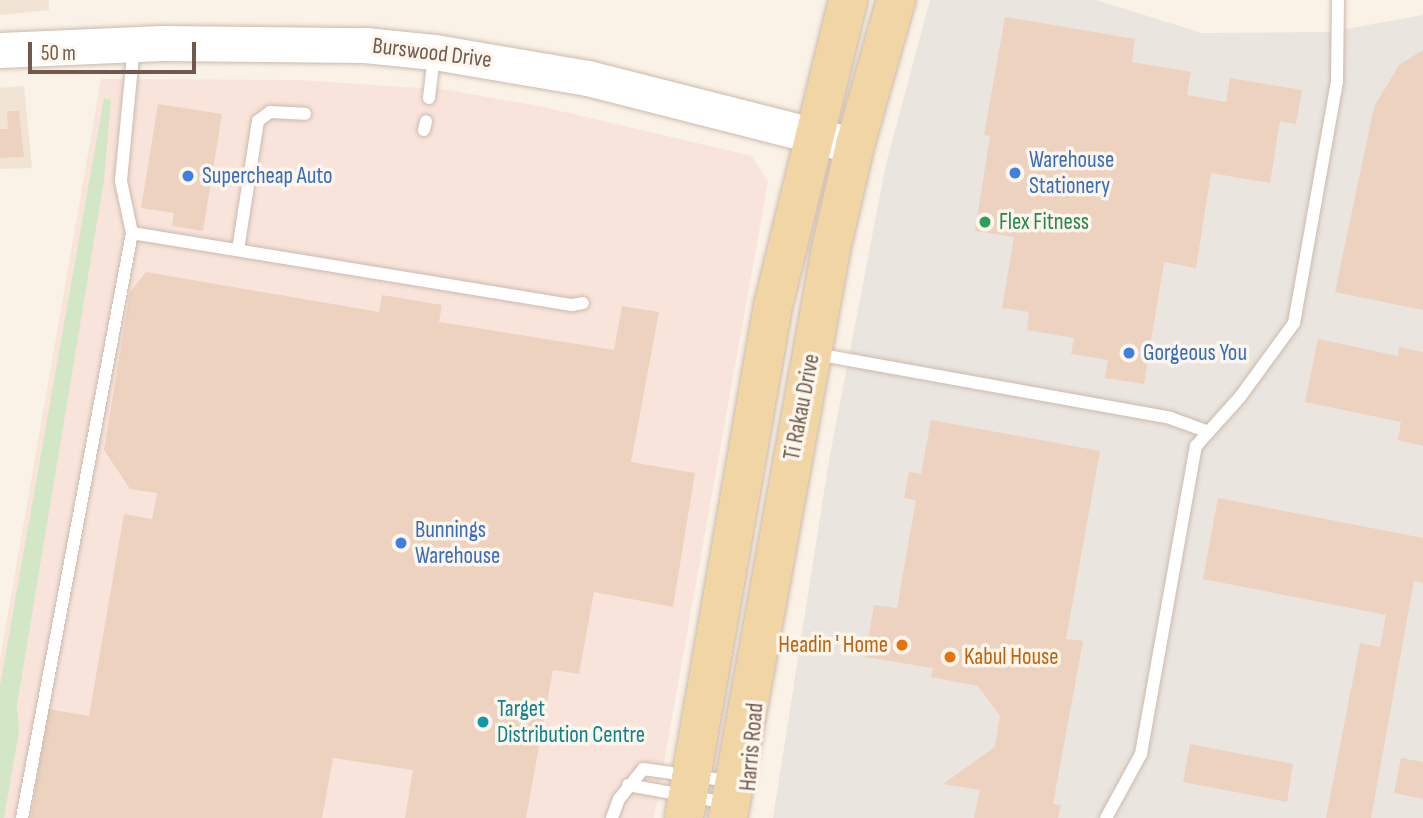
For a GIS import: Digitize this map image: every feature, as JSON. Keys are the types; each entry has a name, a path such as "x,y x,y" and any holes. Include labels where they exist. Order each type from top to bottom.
{"main road":[{"name":"Ti Rakau Drive","path":"688,796 773,306 811,137 848,0"},
{"name":"Ti Rakau Drive","path":"752,678 812,354 855,145 896,0"},
{"path":"745,464 768,435 785,365 794,356 812,354"},
{"name":"Harris Road","path":"735,805 759,705 752,678"}],"street":[{"name":"Burswood Drive","path":"0,50 134,43 365,45 434,52 588,78 811,137 855,145"}],"lane":[{"path":"1107,818 1141,754 1196,446 1294,323 1337,81 1338,0"},
{"path":"22,818 132,233 121,181 134,43"},
{"path":"429,97 434,52"},
{"path":"238,250 258,121 270,112 305,114"},
{"path":"132,233 572,305 583,303"},
{"path":"812,354 1170,418 1209,432"},
{"path":"612,818 628,785 643,769 688,796 735,805"},
{"path":"628,785 735,805"}],"shaded area":[{"path":"0,0 49,0 49,10 0,15"},
{"path":"930,0 1096,0 1202,33 1329,32 1423,15 1423,818 773,818 829,460 886,164"},
{"path":"101,79 301,80 448,90 539,106 752,156 768,182 654,818 0,818 0,659"},
{"path":"24,86 32,168 0,169 0,88"}],"green space":[{"path":"104,98 111,100 104,180 17,705 19,731 4,818 0,818 0,686"}],"building":[{"path":"1005,17 1135,39 1132,62 1191,72 1187,95 1226,102 1230,78 1302,90 1296,124 1280,121 1270,183 1211,173 1196,268 1164,262 1144,384 1105,378 1108,360 1071,354 1074,338 1027,330 1029,312 1002,308 1014,237 975,231 990,136 984,135"},
{"path":"1423,50 1423,310 1335,292 1374,107 1399,65"},
{"path":"158,104 222,114 203,231 172,226 174,213 141,208"},
{"path":"7,111 19,111 24,157 0,158 0,129 8,129"},
{"name":"Bunnings Warehouse","path":"146,272 379,312 382,295 442,305 439,322 614,350 622,306 659,312 631,462 695,473 673,607 594,592 579,674 553,670 526,818 405,818 413,770 333,758 322,818 31,818 48,709 89,716 124,514 152,519 157,493 130,489 104,450 130,292"},
{"path":"1318,339 1398,356 1399,347 1423,352 1423,446 1398,440 1401,422 1305,402"},
{"path":"931,420 1100,451 1066,639 1083,641 1053,804 1061,805 1058,818 974,818 980,790 943,784 995,747 1000,716 978,686 931,677 933,668 865,657 874,605 897,608 916,500 904,498 909,472 921,474"},
{"path":"1218,498 1423,538 1423,583 1414,581 1371,818 1326,818 1360,643 1380,647 1386,615 1203,579"},
{"path":"1190,744 1293,764 1287,802 1183,782"},
{"path":"1401,758 1423,762 1423,799 1394,793"}],"place":[{"name":"Warehouse Stationery","path":"1015,173"},
{"name":"Supercheap Auto","path":"188,176"},
{"name":"Flex Fitness","path":"985,222"},
{"name":"Gorgeous You","path":"1129,353"},
{"name":"Bunnings Warehouse","path":"401,543"},
{"name":"Headin ' Home","path":"902,645"},
{"name":"Kabul House","path":"950,657"},
{"name":"Target Distribution Centre","path":"483,722"}]}
